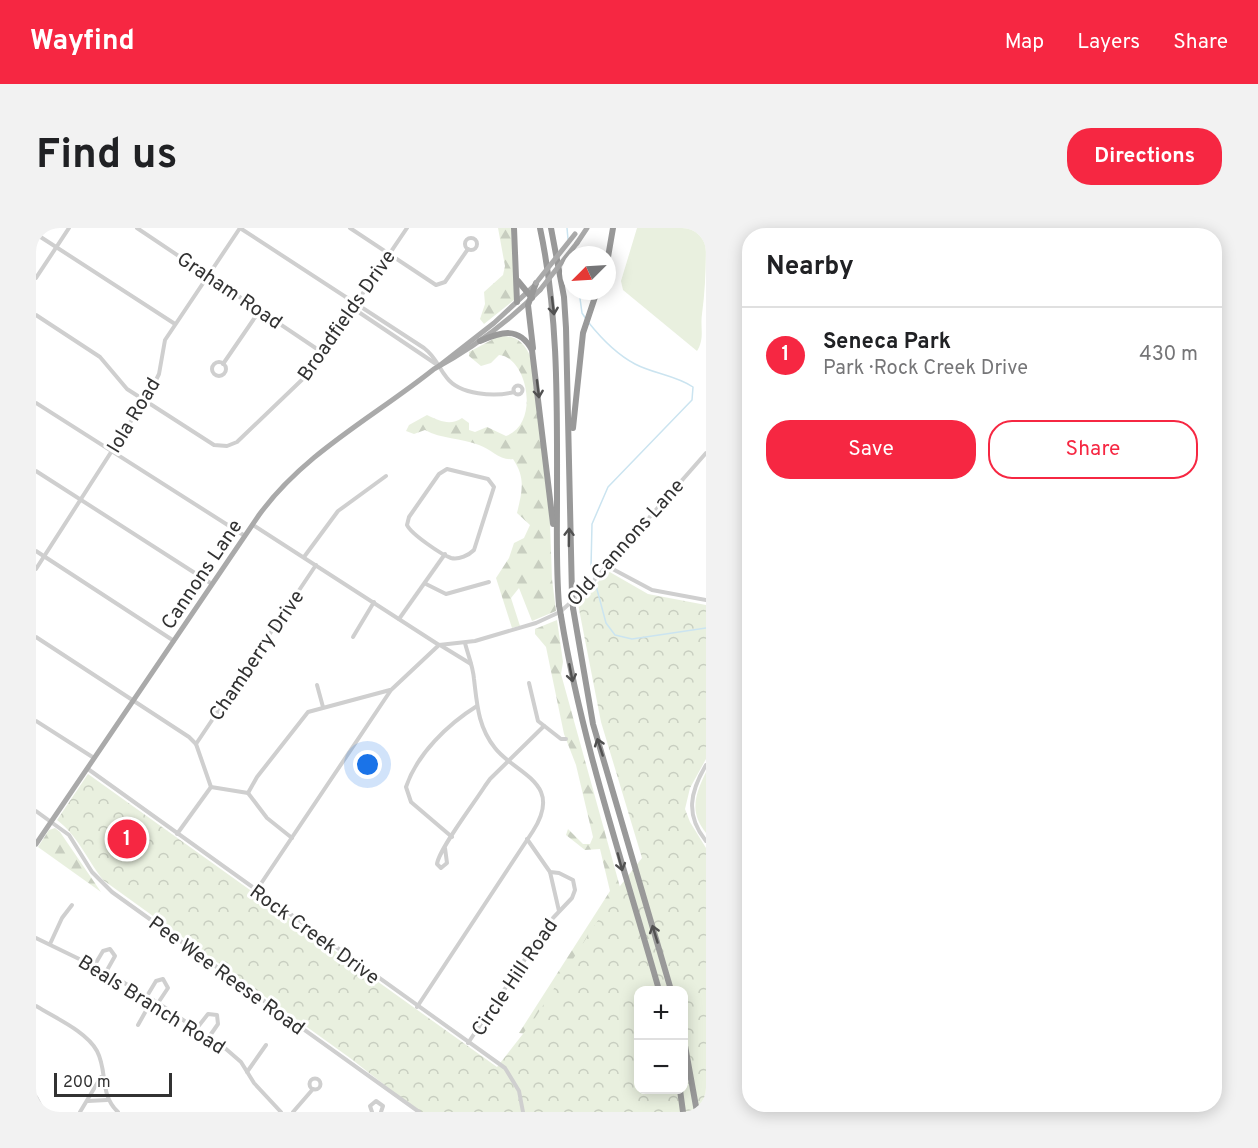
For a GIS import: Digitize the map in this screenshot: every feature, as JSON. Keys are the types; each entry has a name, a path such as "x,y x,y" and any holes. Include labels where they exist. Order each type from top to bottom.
{"highway":[{"path":"514,228 518,281 517,302"},
{"path":"540,228 554,311 557,400 556,556"},
{"path":"551,228 564,297 570,467 569,552 573,608 593,724 670,986"},
{"path":"610,246 613,228"},
{"path":"518,281 532,298"},
{"path":"536,283 528,305 561,616 571,676 588,747 657,986"},
{"path":"570,467 583,333 594,300"},
{"path":"479,340 500,332 517,333 529,344 534,354"},
{"path":"688,1062 697,1112"},
{"path":"681,1094 683,1112"}],"main road":[{"name":"Cannons Lane","path":"479,340 536,283 579,228"},
{"name":"Cannons Lane","path":"36,844 245,536 280,489 306,463 439,366 447,364 532,298 587,228"}],"street":[{"path":"36,278 69,228"},
{"name":"Graham Road","path":"137,228 323,353"},
{"path":"240,228 355,305 363,307 413,340 437,358 448,380 463,390 504,395 514,392"},
{"name":"Iola Road","path":"36,569 157,379 164,344 175,324 240,228"},
{"path":"350,228 434,284 445,282 468,249"},
{"name":"Broadfields Drive","path":"144,400 214,445 227,446 237,442 303,380 407,228"},
{"path":"36,234 175,324"},
{"path":"355,305 360,313 439,366"},
{"path":"223,364 260,310"},
{"path":"36,315 100,357 123,386 144,400"},
{"path":"386,330 390,325"},
{"path":"410,346 413,340"},
{"path":"36,403 245,536"},
{"name":"Old Cannons Lane","path":"439,645 465,643 536,623 557,614 590,586 706,453"},
{"path":"444,470 490,480 494,489 474,550 457,558 445,554 410,531 407,525 409,517 444,470"},
{"path":"36,471 213,584"},
{"path":"304,556 338,512 386,476"},
{"path":"253,525 471,664"},
{"path":"36,551 175,641"},
{"path":"399,619 426,584 445,554"},
{"name":"Chamberry Drive","path":"196,744 316,565"},
{"path":"607,566 652,590 706,600"},
{"path":"426,584 446,594 489,582"},
{"path":"352,637 374,602"},
{"path":"36,637 135,700 196,744 211,787"},
{"path":"417,1007 542,813 542,796 534,783 507,762 487,736 477,706 471,664 465,643"},
{"path":"256,891 391,690 439,645"},
{"path":"529,682 536,714 544,726 566,740"},
{"path":"317,685 323,707"},
{"path":"248,793 297,723 308,712 391,690"},
{"path":"452,837 411,802 406,787 433,744 460,716 477,706"},
{"path":"36,721 95,759"},
{"path":"445,848 447,863 441,868 437,862 445,848 452,837 490,779 544,726"},
{"path":"706,765 693,791 691,806 696,827 706,841"},
{"name":"Rock Creek Drive","path":"88,769 510,1075 519,1091 523,1112"},
{"path":"211,787 248,793 267,818 291,838"},
{"path":"177,834 211,787"},
{"name":"Pee Wee Reese Road","path":"36,811 69,835 92,872 112,892 419,1112"},
{"name":"Circle Hill Road","path":"527,839 550,872 559,911"},
{"name":"Circle Hill Road","path":"468,1043 559,911 572,898 574,884 570,878 550,872"},
{"path":"50,944 62,918 72,905"},
{"name":"Beals Branch Road","path":"36,938 106,972 209,1037 235,1056 280,1112"},
{"path":"94,966 103,951 112,950 114,959 106,972"},
{"path":"147,996 156,981 163,980 168,988 158,1003"},
{"path":"138,1025 153,1000"},
{"path":"36,1006 91,1043 100,1060 108,1100 118,1112"},
{"path":"196,1028 208,1014 217,1015 218,1024 209,1037"},
{"path":"247,1072 266,1045"},
{"path":"80,1112 102,1076"},
{"path":"293,1112 312,1089"},
{"path":"36,1097 44,1112"},
{"path":"86,1102 93,1099 108,1100"},
{"path":"371,1112 370,1106 376,1101 383,1106 381,1112"}],"green space":[{"path":"498,228 511,228 514,300 484,324 480,319 485,304 484,292 503,275 505,266"},
{"path":"637,228 706,228 702,337 697,351 623,290 621,281"},
{"path":"499,336 515,338 531,358 549,497 552,579 556,611 532,621 519,588 511,598 520,626 512,628 496,578 509,558 514,543 524,538 530,525 517,513 522,485 517,466 513,459 504,458 472,443 425,430 414,434 406,431 409,425 427,415 449,422 462,418 469,423 469,430 475,432 487,427 506,436 517,429 524,418 527,405 523,378 517,367 509,359 499,355 491,363 481,366 469,356 469,352"},
{"path":"608,571 648,594 706,605 706,759 690,788 685,809 706,848 706,1112 419,1112 350,1058 103,880 76,840 57,820 88,774 497,1067 533,1021 620,886 642,858 601,722 578,604"},
{"path":"557,620 563,662 561,674 633,934 638,986 634,986 634,992 527,1034 519,1033 610,891 600,849 585,850 566,835 568,829 583,844 590,844 593,837 576,765 564,734 546,647 535,634 535,629"},
{"path":"706,772 706,833 697,818 696,803"},
{"path":"55,828 101,892 38,847 49,830"}],"waterway":[{"path":"567,228 568,239"},
{"path":"580,300 582,313 586,319"},
{"path":"589,323 622,356 642,367 693,387 692,400 608,487 592,524 591,567 606,623 615,635 632,639 706,628"}],"place":[{"name":"Seneca Park","path":"127,839"}]}
